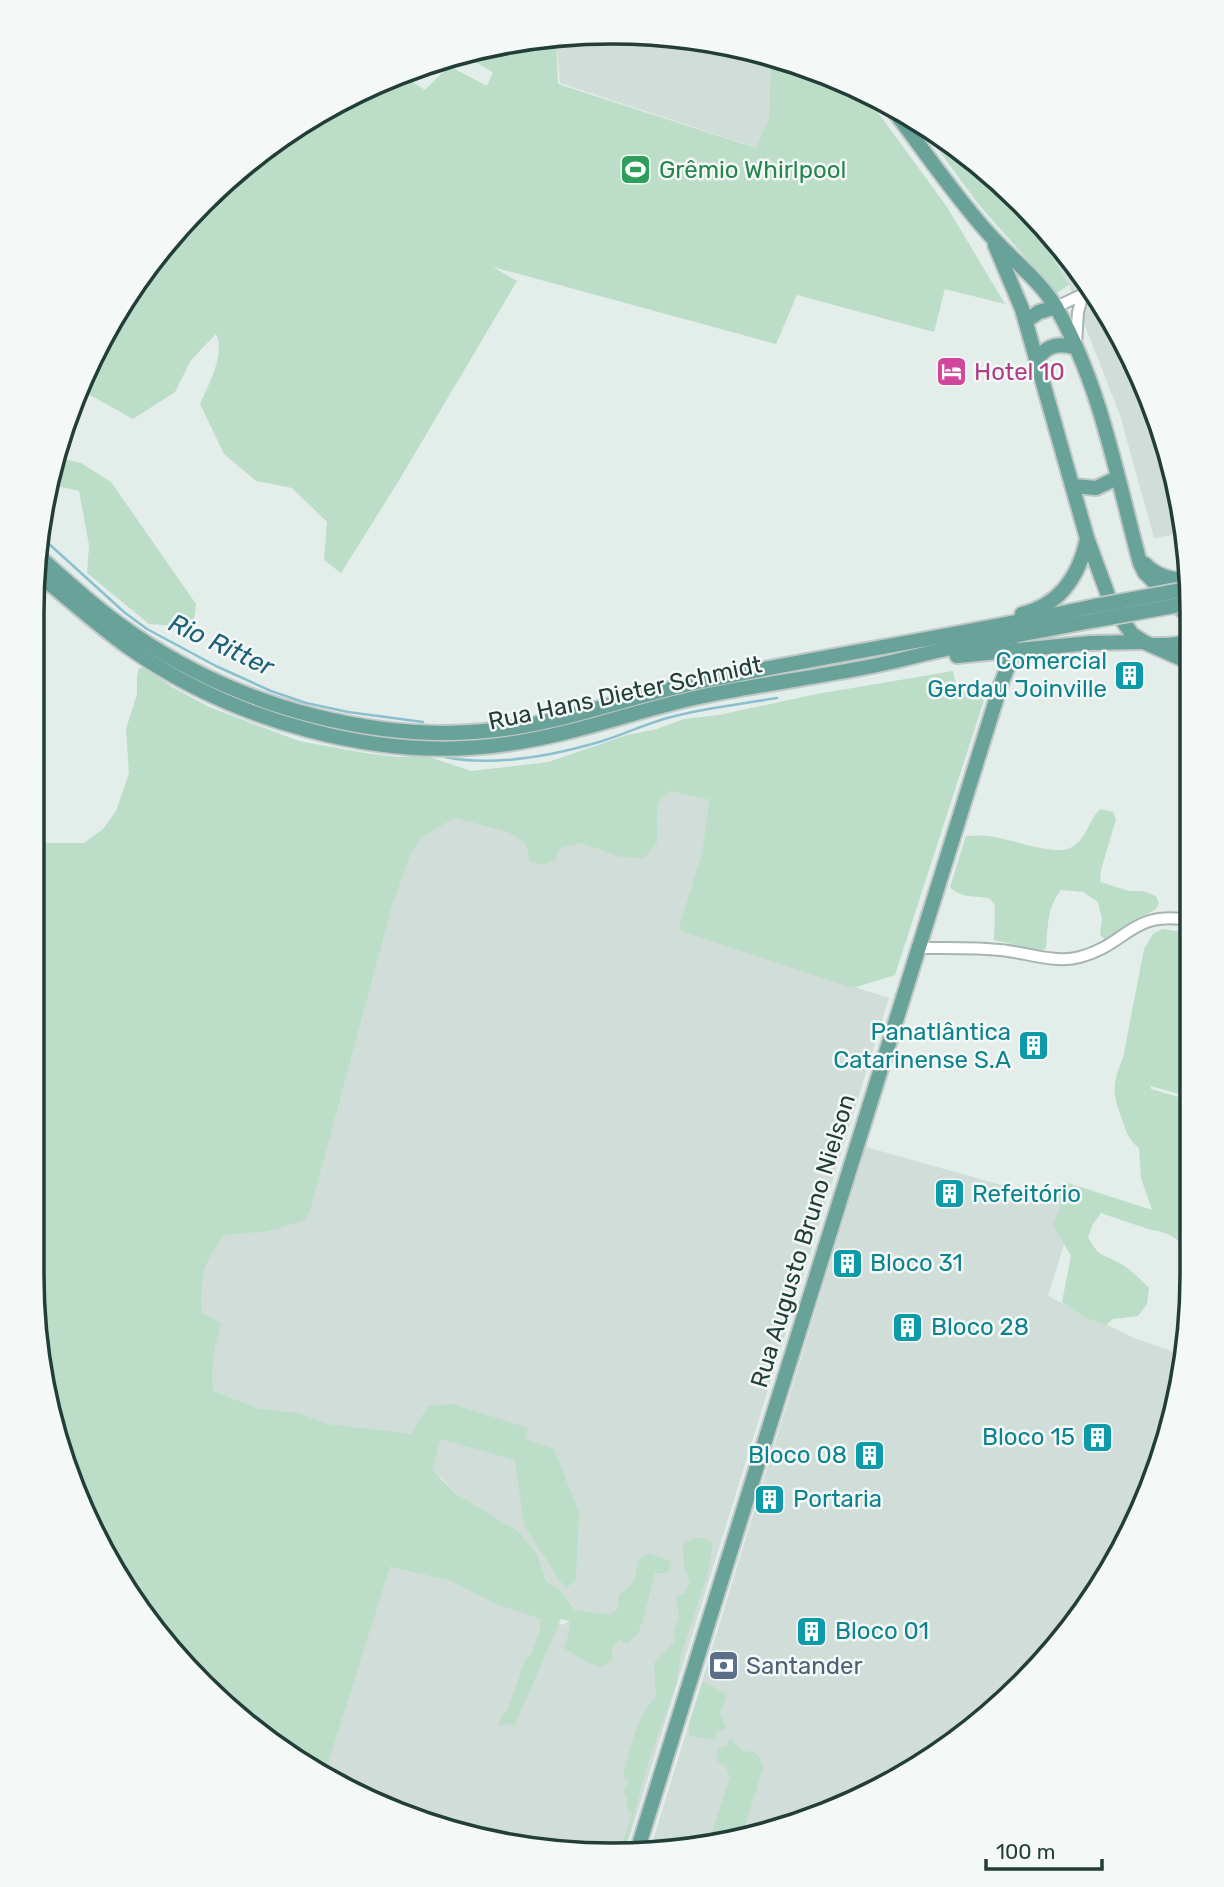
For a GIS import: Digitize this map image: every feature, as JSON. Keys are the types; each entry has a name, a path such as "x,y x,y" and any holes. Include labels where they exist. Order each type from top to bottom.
{"main road":[{"path":"906,126 989,234 1056,307 1087,374 1144,573 1180,608"},
{"path":"989,234 1009,275 1026,321 1087,538 1112,606 1122,623 1148,644 1180,658"},
{"path":"1026,321 1040,312 1056,307"},
{"path":"1037,361 1049,347 1067,344 1076,348"},
{"path":"1073,486 1096,488 1117,478"},
{"path":"882,649 1043,606 1071,582 1087,538"},
{"path":"1138,556 1149,569 1179,583"},
{"name":"Rua Hans Dieter Schmidt","path":"46,563 120,625 153,647 199,671 281,706 386,729 454,732 513,728 577,715 695,682 1096,613"},
{"name":"Rua Hans Dieter Schmidt","path":"45,579 129,648 206,691 265,716 298,727 382,744 458,748 515,743 574,731 697,698 883,664 1096,613"},
{"path":"1096,613 1180,595"},
{"path":"883,664 1015,649 1128,641 1148,644 1180,643"},
{"name":"Rua Augusto Bruno Nielson","path":"640,1842 1001,684 1015,649"},
{"path":"983,653 995,662 1001,684"}],"street":[{"path":"1056,307 1083,294"},
{"path":"1076,348 1076,330 1086,299"},
{"path":"919,948 1000,950 1065,959 1087,955 1107,946 1134,927 1153,918 1180,919"}],"shaded area":[{"path":"649,45 723,55 771,67 769,119 757,148 560,83 557,47"},
{"path":"1050,253 1063,266 1084,296 1122,361 1150,429 1161,465 1174,535 1154,538 1120,415 1069,285"},
{"path":"670,790 709,800 702,852 678,930 889,998 628,1843 575,1842 465,1824 395,1800 327,1766 389,1567 450,1581 493,1603 563,1625 569,1621 575,1610 558,1588 546,1581 538,1555 518,1531 455,1493 442,1478 299,1413 257,1408 214,1391 213,1351 222,1323 202,1314 201,1285 208,1256 224,1235 264,1232 311,1208 392,907 410,856 421,838 455,818 509,833 526,844 559,849 581,843 619,857 658,828 658,803"},
{"path":"866,1147 1076,1206 1048,1296 1134,1338 1175,1352 1161,1422 1150,1458 1122,1526 1084,1591 1063,1621 1014,1677 958,1726 896,1767 863,1785 795,1813 723,1832 653,1842"}],"green space":[{"path":"556,47 558,84 756,148 769,119 771,67 863,102 875,109 947,207 1005,304 945,289 934,332 797,295 776,344 493,267 517,281 341,573 324,560 327,522 292,488 256,481 224,454 200,404 217,360 219,342 216,334 191,360 175,392 133,419 88,394 120,328 161,266 210,210 266,161 328,120 395,87 411,81 425,90 446,69 451,67 487,86 493,72 473,61"},
{"path":"935,145 958,161 1014,210 1051,252 1069,285 1057,293 979,205"},
{"path":"65,459 81,463 111,482 196,604 193,627 149,624 87,573 89,545 79,491 58,486"},
{"path":"139,668 144,668 209,707 299,741 398,757 424,755 471,771 548,762 684,719 719,715 817,694 953,671 956,686 984,700 895,975 853,988 678,930 702,852 709,800 670,791 658,803 657,843 644,858 619,857 581,843 559,849 555,861 543,865 530,861 526,844 509,833 455,818 421,838 410,856 392,907 311,1208 304,1221 264,1232 225,1235 207,1263 202,1289 202,1313 222,1323 212,1373 214,1391 257,1408 299,1413 327,1424 411,1434 428,1406 452,1404 528,1428 525,1439 554,1449 579,1512 576,1581 565,1588 524,1526 515,1460 440,1439 432,1470 455,1493 518,1531 538,1555 546,1581 558,1588 575,1610 611,1615 618,1608 620,1594 634,1581 639,1559 649,1554 671,1561 668,1573 655,1573 638,1633 627,1644 619,1640 611,1651 613,1659 602,1667 586,1662 564,1648 570,1629 569,1621 561,1619 514,1727 510,1724 498,1726 501,1716 508,1709 526,1657 531,1656 541,1619 493,1603 450,1581 390,1567 327,1766 266,1726 237,1702 210,1677 161,1621 120,1559 102,1526 74,1458 55,1386 45,1312 44,843 84,843 103,829 116,811 129,773 126,729 137,694"},
{"path":"1100,809 1113,812 1116,819 1100,882 1129,891 1143,891 1156,896 1159,903 1156,909 1105,939 1100,935 1102,919 1098,902 1083,892 1061,890 1056,897 1048,925 1046,948 1041,951 994,940 995,905 989,898 963,895 950,887 966,836 988,836 1063,850 1076,845"},
{"path":"1162,929 1180,932 1180,1094 1151,1086 1151,1089 1180,1097 1180,1242 1165,1233 1101,1213 1088,1237 1092,1244 1099,1253 1126,1267 1149,1288 1147,1304 1138,1316 1113,1319 1106,1325 1086,1318 1062,1302 1071,1256 1053,1225 1061,1206 1054,1189 1065,1182 1152,1210 1141,1178 1139,1148 1126,1132 1116,1102 1115,1088 1144,949 1153,934"},
{"path":"694,1538 703,1538 713,1543 708,1572 682,1652 676,1684 648,1763 627,1843 623,1843 632,1813 627,1809 627,1797 623,1791 629,1782 623,1774 639,1723 656,1697 654,1663 675,1641 674,1632 679,1616 676,1597 684,1593 690,1583 684,1566 683,1544"},
{"path":"703,1682 727,1694 720,1714 726,1728 716,1733 715,1740 689,1736 689,1723"},
{"path":"730,1739 744,1752 752,1751 759,1756 763,1768 744,1827 711,1834 730,1777 725,1766 717,1761 718,1747 726,1747"}],"waterway":[{"name":"Rio Ritter","path":"48,543 124,612 147,629 216,666 271,691 306,703 348,712 423,722"},
{"name":"Rio Ritter","path":"445,757 483,761 542,756 599,742 671,717 777,698"}],"place":[{"name":"Grêmio Whirlpool","path":"636,170"},
{"name":"Hotel 10","path":"951,372"},
{"name":"Comercial Gerdau Joinville","path":"1130,675"},
{"name":"Panatlântica Catarinense S.A","path":"1034,1046"},
{"name":"Refeitório","path":"949,1194"},
{"name":"Bloco 31","path":"847,1263"},
{"name":"Bloco 28","path":"908,1327"},
{"name":"Bloco 15","path":"1098,1437"},
{"name":"Bloco 08","path":"870,1455"},
{"name":"Portaria","path":"770,1499"},
{"name":"Bloco 01","path":"812,1631"},
{"name":"Santander","path":"723,1666"}]}
